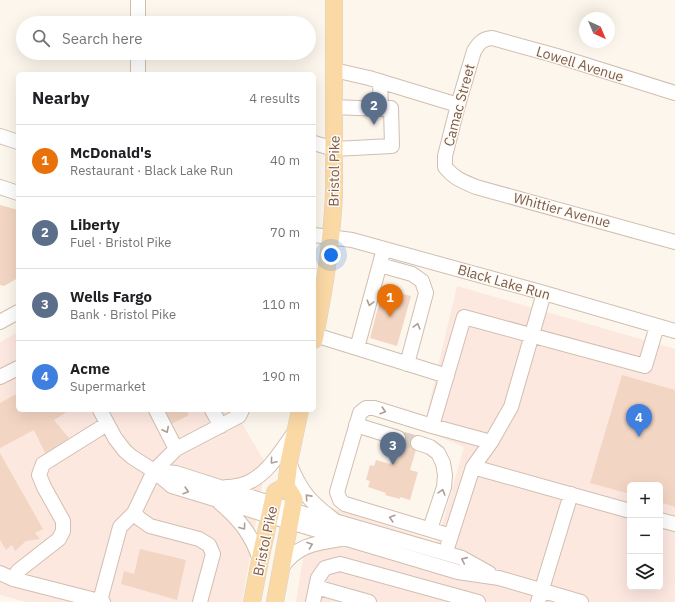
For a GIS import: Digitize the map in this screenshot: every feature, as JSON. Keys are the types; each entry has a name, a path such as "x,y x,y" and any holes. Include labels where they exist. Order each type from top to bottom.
{"main road":[{"name":"Bristol Pike","path":"316,332 331,237 334,193 334,0"},
{"name":"Bristol Pike","path":"275,602 294,499 286,486 289,462 300,412"},
{"name":"Bristol Pike","path":"252,602 275,492 286,486"}],"street":[{"path":"138,0 138,16"},
{"name":"Lowell Avenue","path":"485,39 492,38 557,56 675,93"},
{"name":"Camac Street","path":"450,174 445,167 445,156 458,105 474,51 477,45 485,39"},
{"path":"138,60 138,72"},
{"path":"334,70 380,81 458,105"},
{"path":"380,81 380,109"},
{"path":"316,144 334,149 392,146 391,108 334,107"},
{"path":"0,136 16,141"},
{"name":"Whittier Avenue","path":"450,174 458,180 476,187 675,242"},
{"path":"0,188 16,192"},
{"name":"Black Lake Run","path":"316,235 352,240 675,331"},
{"path":"357,348 384,249"},
{"path":"380,265 412,274 422,281 426,293 407,364"},
{"path":"444,560 473,467 491,442 511,407 544,293"},
{"path":"0,322 10,313"},
{"path":"432,426 464,318 645,366 657,326"},
{"path":"316,338 357,348 447,376"},
{"path":"0,377 16,369"},
{"path":"451,536 345,504 340,500 337,492 360,413 366,408 374,408 491,442"},
{"path":"101,412 115,438 125,451 154,471 176,473 219,494 291,516 345,539 444,560 462,558 499,578 540,596 581,602"},
{"path":"157,412 176,449"},
{"path":"213,412 221,426"},
{"path":"0,573 13,579 101,602 120,527 134,513 154,471 176,449 239,416 241,412"},
{"path":"13,579 18,571 59,539 63,531 63,521 39,475 43,464 107,424"},
{"path":"356,425 398,438"},
{"path":"219,494 249,482 256,477 271,464 296,429"},
{"path":"418,443 430,447 438,453 443,463 445,475 444,487 430,529"},
{"path":"289,462 294,476 303,491 315,504 338,522"},
{"path":"473,467 627,510"},
{"path":"219,494 230,512 244,527 260,560"},
{"path":"540,596 571,494"},
{"path":"134,513 150,526 200,540 209,545 213,554 200,602"},
{"path":"291,516 338,522 444,560"},
{"path":"663,521 675,524"},
{"path":"282,567 292,555 306,546 345,539"},
{"path":"313,602 318,578 326,568 340,564 478,602"},
{"path":"316,587 369,602"}],"shaded area":[{"path":"457,286 675,349 675,602 296,602 302,564 317,503 437,542 464,447 423,430"},
{"path":"16,333 16,412 235,412 266,464 242,602 26,602 0,595 0,342"}],"building":[{"path":"0,205 16,209 16,279 4,286 0,285"},
{"path":"383,289 411,296 397,346 370,338"},
{"path":"622,375 675,390 675,507 663,503 663,482 627,482 627,493 590,483"},
{"path":"16,394 16,412 67,412 54,420 69,438 46,455 34,430 0,448 0,403"},
{"path":"166,412 187,412 189,415 172,424"},
{"path":"400,431 420,436 410,470 418,472 410,500 385,495 386,493 368,487 370,481 366,480 370,465 374,466 376,460 390,464"},
{"path":"0,453 43,529 35,533 40,539 26,541 15,551 12,545 6,550 0,540"},
{"path":"140,549 186,560 177,600 121,584 124,571 134,574"}],"tunnel":[{"path":"398,438 418,443"}],"place":[{"name":"Liberty","path":"374,125"},
{"name":"McDonald's","path":"390,317"},
{"name":"Acme","path":"639,437"},
{"name":"Wells Fargo","path":"393,465"}]}
